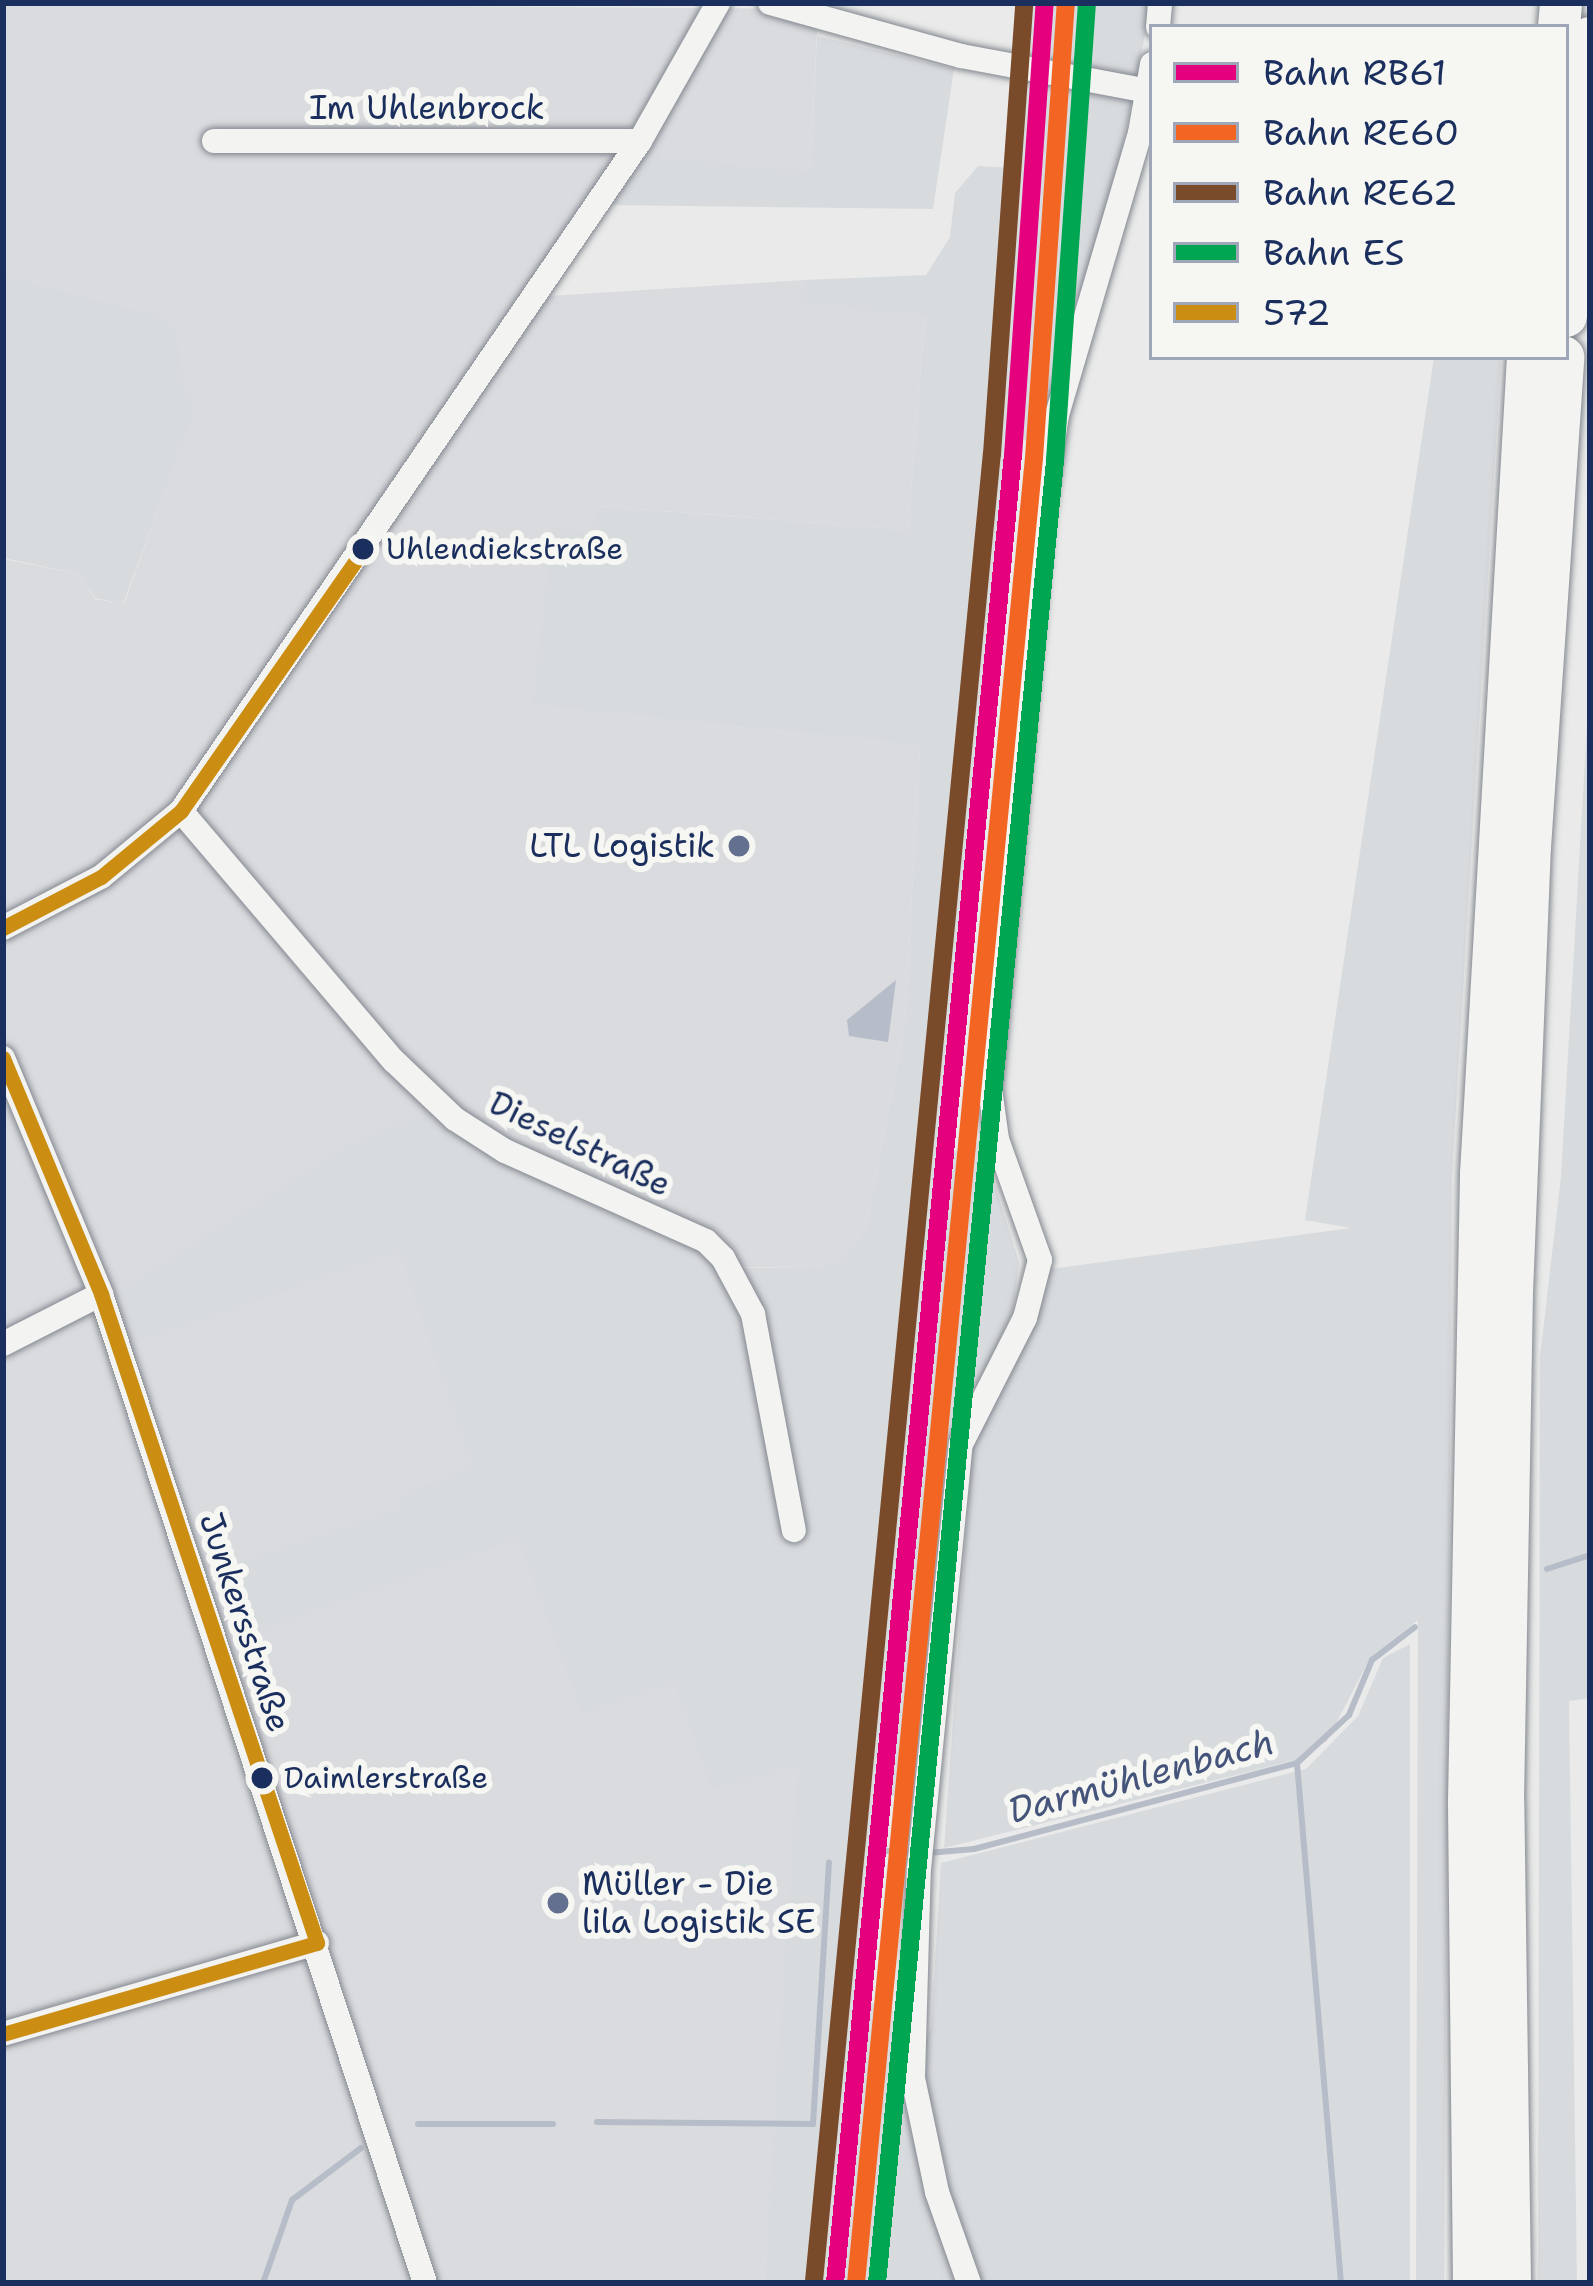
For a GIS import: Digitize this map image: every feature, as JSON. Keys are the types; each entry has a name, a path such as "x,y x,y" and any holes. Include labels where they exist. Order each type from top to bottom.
{"highway":[{"path":"1569,281 1590,38"},
{"path":"1550,529 1590,354"},
{"path":"1474,2283 1469,1801 1480,1174 1528,360"},
{"path":"1510,2283 1503,1802 1512,1293 1563,360"}],"street":[{"path":"3,928 100,878 182,811 640,141 718,3"},
{"path":"770,3 961,56 1148,91"},
{"path":"970,2283 937,2192 913,2078 921,1841 962,1444 1025,1318 1040,1260 997,1139 990,1089 1042,516 1057,415 1149,84"},
{"name":"Im Uhlenbrock","path":"214,141 640,141"},
{"name":"Dieselstraße","path":"182,811 394,1061 455,1120 505,1151 706,1241 723,1258 753,1314 794,1530"},
{"name":"Junkersstraße","path":"3,1058 101,1294 425,2283"},
{"path":"3,1344 101,1294"},
{"path":"3,2034 317,1943"}],"shaded area":[{"path":"3,3 818,9 810,173 640,155 548,296 804,280 802,303 925,315 908,530 598,506 594,532 552,529 533,706 920,746 905,1024 866,1227 843,1258 816,1268 716,1267 803,1715 763,2283 3,2283 3,559 80,574 95,599 124,604 194,409 149,312 3,274"},
{"path":"1024,3 1055,3 1055,57 1024,57"},
{"path":"1055,3 1147,3 1147,25 1114,188 1036,443 1023,440"},
{"path":"817,36 954,69 933,209 606,205 640,155 810,172"},
{"path":"1022,78 1051,83 1023,440 844,2283 812,2283"},
{"path":"978,166 1013,168 812,2283 763,2283 798,1766 712,1789 674,1684 582,1714 518,1539 256,1632 234,1563 400,1508 397,1496 472,1467 399,1251 134,1344 120,1290 349,1144 426,1112 483,1152 677,1237 714,1267 745,1321 783,1541 800,1530 743,1268 816,1268 843,1258 866,1227 905,1024 920,746 532,706 552,528 593,532 597,506 908,530 925,316 801,303 804,280 926,275 950,237 955,193"},
{"path":"3,274 149,312 177,328 183,384 195,409 123,604 95,598 80,574 3,558"},
{"path":"1434,360 1501,360 1452,1176 1444,2283 1416,2283 1418,1620 1370,1658 1327,1741 1296,1760 944,1848 972,1448 1051,1269 1351,1228 1305,1220"},
{"path":"1590,672 1590,1698 1569,1701 1577,2283 1538,2283 1540,1357 1561,1176"},
{"path":"896,980 888,1042 849,1036 847,1020"},
{"path":"981,1141 1019,1262 1013,1312 951,1441 913,1798 889,1796 950,1153"},
{"path":"1410,1644 1410,2283 844,2283 870,2003 892,2005 899,2083 931,2028 941,1863 1306,1769 1358,1716 1383,1658"}],"waterway":[{"name":"Darmühlenbach","path":"1547,1569 1590,1555"},
{"name":"Darmühlenbach","path":"928,1853 974,1849 1297,1763 1349,1715 1372,1660 1415,1627"},
{"path":"1297,1763 1341,2283"},
{"name":"Darmühlenbach","path":"888,1851 915,1853"},
{"name":"Darmühlenbach","path":"597,2122 813,2124 829,1862"},
{"name":"Darmühlenbach","path":"418,2124 553,2124"},
{"name":"Darmühlenbach","path":"263,2283 292,2200 361,2148"}],"rail line":[{"name":"RE62","path":"814,2281 992,454 1024,3"},
{"name":"RB61","path":"835,2283 1013,456 1045,3"},
{"name":"RE60","path":"856,2283 1034,458 1066,4"},
{"name":"ES","path":"877,2283 1055,460 1087,6"}],"transit line":[{"name":"572","path":"3,928 101,877 181,811 367,544"},
{"name":"572","path":"3,1058 101,1294 317,1943"},
{"name":"572","path":"3,2034 317,1943"}],"place":[{"name":"Uhlendiekstraße","path":"363,549"},
{"name":"LTL Logistik","path":"739,846"},
{"name":"Daimlerstraße","path":"262,1778"},
{"name":"Müller - Die lila Logistik SE","path":"558,1903"}]}
